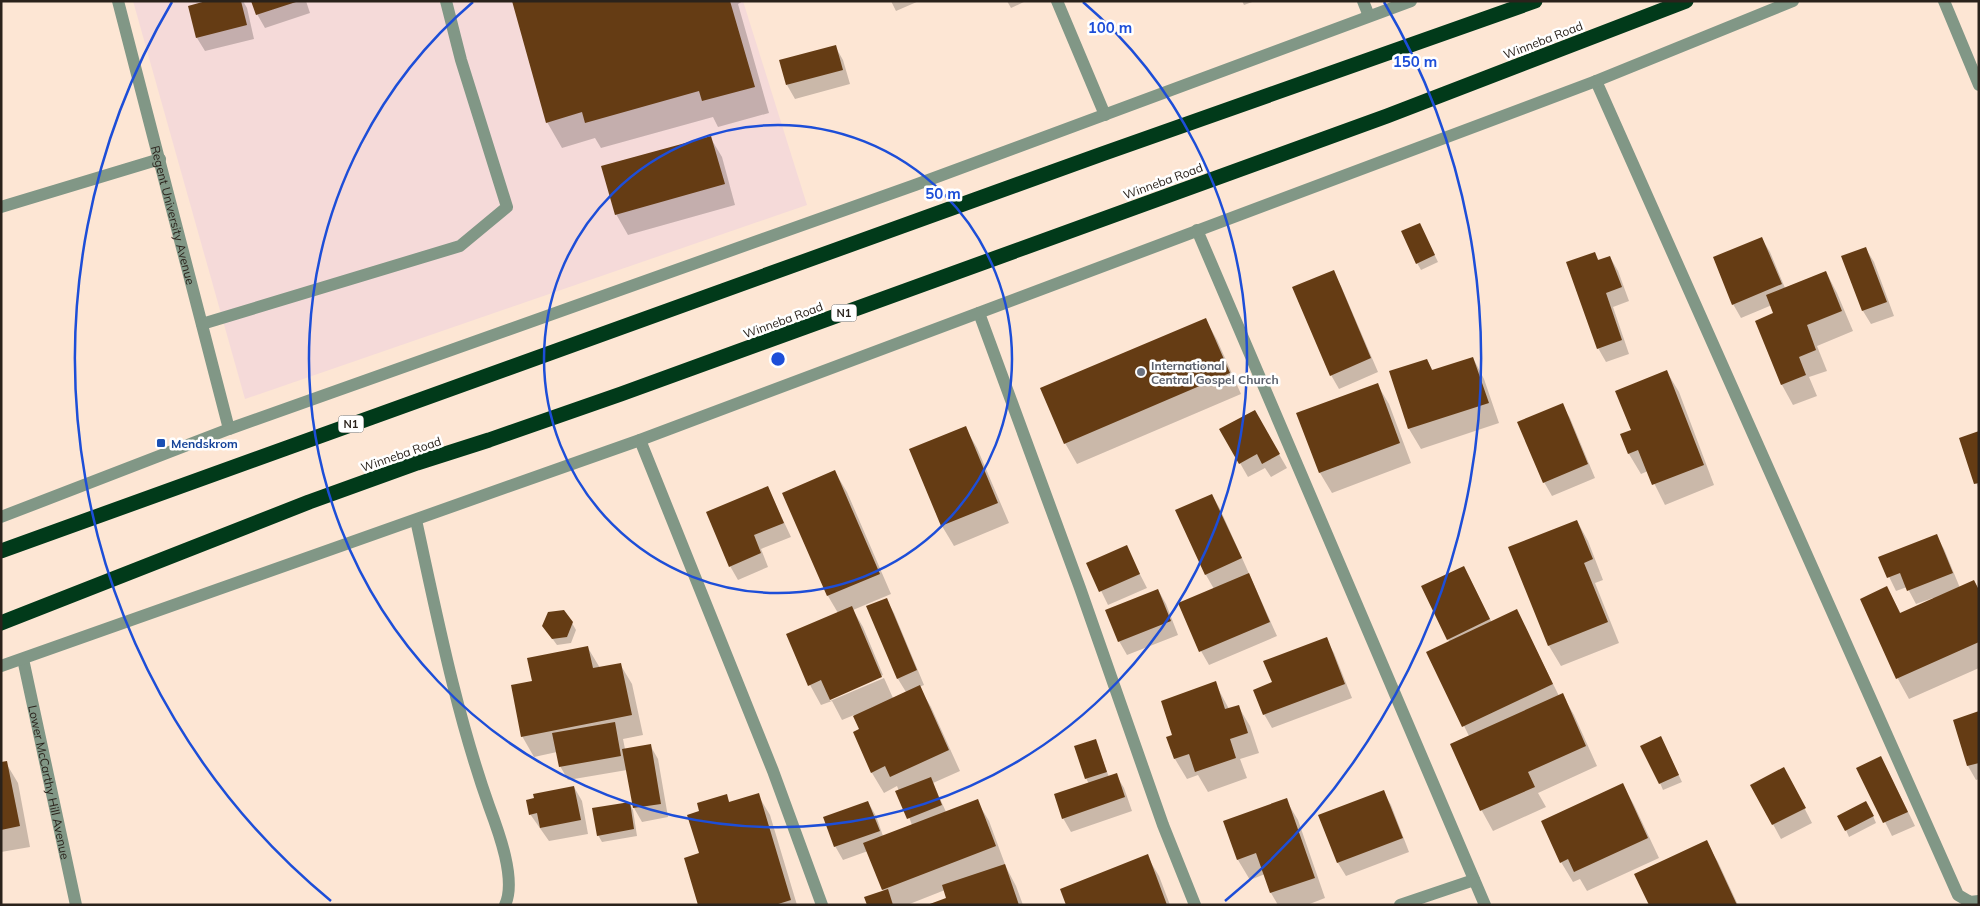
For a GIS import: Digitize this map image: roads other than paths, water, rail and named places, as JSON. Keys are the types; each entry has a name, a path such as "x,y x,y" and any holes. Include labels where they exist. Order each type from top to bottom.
{"highway":[{"name":"N1","path":"1,551 1102,154 1535,1"},
{"name":"Winneba Road","path":"1,623 309,502 417,463 621,394 1388,116 1686,1"}],"street":[{"name":"Regent University Avenue","path":"118,1 229,430"},
{"path":"202,324 460,246 507,207 446,1"},
{"path":"1057,1 1106,115"},
{"path":"1363,1 1369,16"},
{"path":"1,517 229,430 924,182 1411,1"},
{"path":"1,666 640,440 1596,81 1793,1"},
{"path":"1944,1 1979,85"},
{"path":"1596,81 1958,895 1970,902 1979,901"},
{"path":"1,207 160,159"},
{"path":"1197,230 1485,905"},
{"path":"979,313 1080,588 1163,825 1195,905"},
{"path":"640,440 773,770 822,905"},
{"path":"416,520 448,672 474,765 504,848 508,881 508,900 505,905"},
{"name":"Lower McCarthy Hill Avenue","path":"23,659 76,905"},
{"path":"1400,905 1474,880"}],"place":[{"name":"International Central Gospel Church","path":"1141,372"},
{"name":"Mendskrom","path":"161,443"}]}
